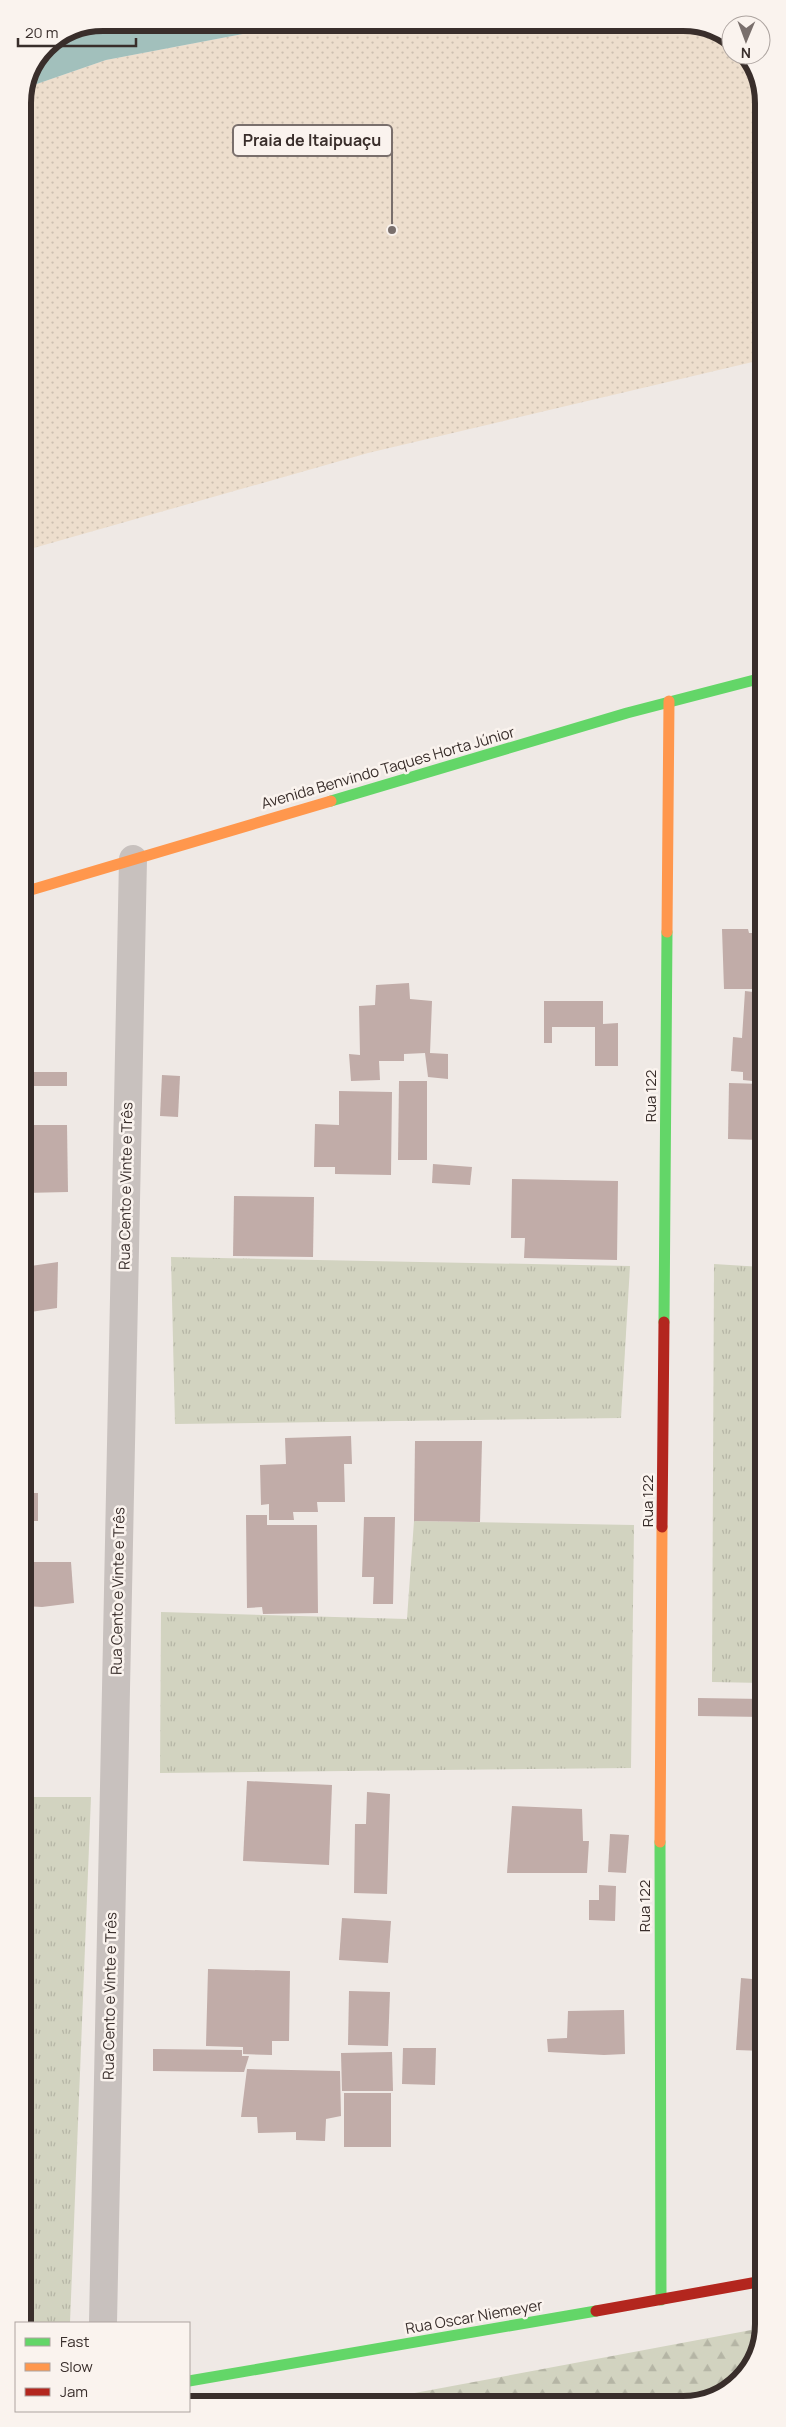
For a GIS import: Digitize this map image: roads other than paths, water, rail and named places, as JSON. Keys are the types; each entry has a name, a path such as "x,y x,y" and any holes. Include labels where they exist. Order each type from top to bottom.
{"street":[{"name":"Avenida Benvindo Taques Horta Júnior","path":"31,890 669,701 755,680"},
{"name":"Rua 122","path":"661,2300 659,1930 669,701"},
{"name":"Rua Cento e Vinte e Três","path":"103,2322 133,859"},
{"name":"Rua Oscar Niemeyer","path":"190,2381 755,2283"}],"water":[{"path":"104,31 258,31 106,60 34,85 43,63 52,52 63,43 89,33"}],"place":[{"name":"Praia de Itaipuaçu","path":"392,230"}]}
